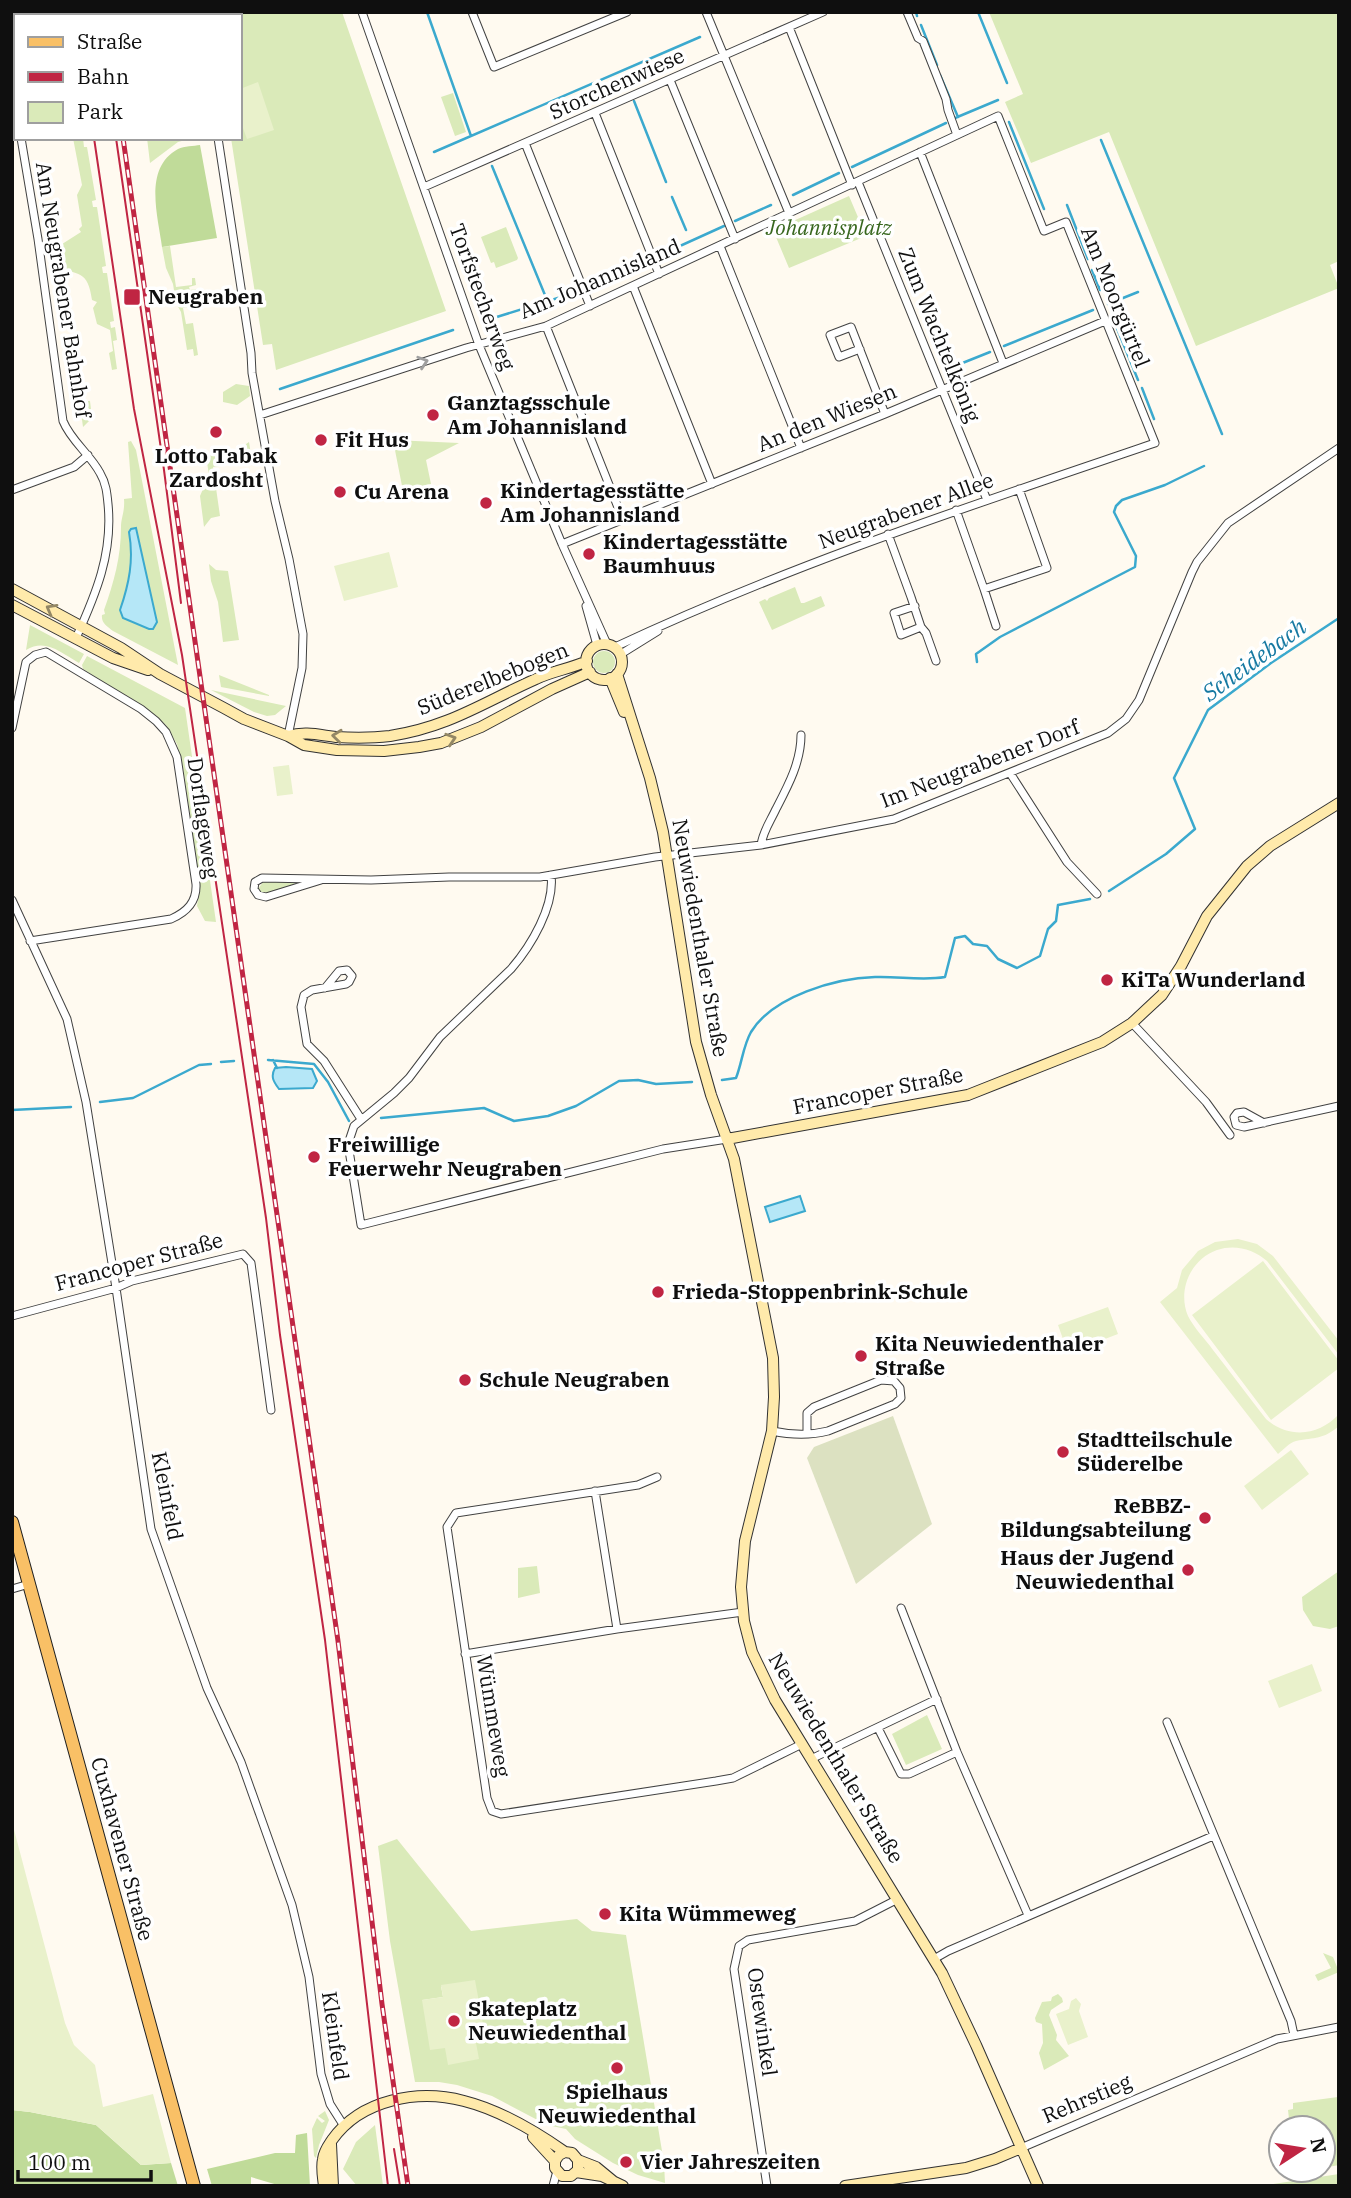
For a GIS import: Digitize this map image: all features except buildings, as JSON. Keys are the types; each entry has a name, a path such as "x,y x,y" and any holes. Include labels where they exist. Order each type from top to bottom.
{"main road":[{"name":"Süderelbebogen","path":"12,589 131,653 160,674 244,719 288,736 304,746 337,750 384,751 431,745 481,727 552,689 588,666 590,652 610,648"},
{"name":"Süderelbebogen","path":"12,605 113,657 160,674"},
{"path":"610,648 622,664 614,676"},
{"name":"Süderelbebogen","path":"288,736 304,732 337,737 386,736 419,730 458,718 542,676 588,666"},
{"name":"Süderelbebogen","path":"588,666 599,678 614,676"},
{"name":"Neuwiedenthaler Straße","path":"614,676 658,812 696,1042 711,1095 734,1159 773,1358 772,1430 743,1556 741,1587 746,1631 757,1665 775,1700 934,1959 976,2045 1038,2186"},
{"name":"Francoper Straße","path":"727,1139 968,1095 1102,1042 1132,1023 1162,995 1181,966 1207,916 1247,866 1270,846 1339,803"},
{"name":"Cuxhavener Straße","path":"12,1522 194,2186"},
{"path":"324,2186 325,2149 355,2115 374,2106 432,2096 487,2108 565,2152 572,2153 578,2160 596,2167 618,2183"},
{"path":"527,2129 562,2175 569,2178 602,2176 618,2183"},
{"path":"331,2141 333,2186"},
{"name":"Rehrstieg","path":"845,2186 966,2168 1021,2148"},
{"path":"556,2166 559,2155 565,2152"},
{"path":"569,2178 579,2167 578,2160"}],"street":[{"name":"Torfstecherweg","path":"362,12 479,345 581,589 610,648"},
{"path":"472,12 494,66 627,12"},
{"path":"706,12 789,213 957,135 923,41 918,38 907,12"},
{"name":"Storchenwiese","path":"424,187 823,12"},
{"name":"Zum Wachtelkönig","path":"789,27 987,500"},
{"path":"670,80 736,239"},
{"path":"595,113 659,274"},
{"name":"Am Moorgürtel","path":"957,135 998,116 1044,231 1066,222 1155,443"},
{"name":"Am Neugrabener Bahnhof","path":"21,140 62,414 70,435 99,470 105,483 109,532 107,553 101,576 76,638"},
{"path":"218,140 251,368 303,634 302,668 288,736"},
{"path":"524,143 590,306"},
{"path":"920,152 1003,363"},
{"name":"Am Johannisland","path":"260,415 546,326 789,213"},
{"path":"720,246 801,448"},
{"path":"633,286 712,484"},
{"name":"An den Wiesen","path":"562,544 885,414 1105,321"},
{"path":"546,326 623,520"},
{"path":"860,349 839,357 830,335 851,327 860,349 885,414"},
{"name":"Neugrabener Allee","path":"610,648 719,600 888,534 1155,443"},
{"name":"Im Neugrabener Dorf","path":"321,880 266,897 258,895 254,889 255,882 262,878 371,880 551,875 667,856 761,845 894,819 1108,733 1126,719 1139,700 1197,562 1226,526 1339,448"},
{"path":"12,490 74,467 88,455"},
{"path":"984,589 1047,568 1019,489"},
{"path":"956,510 996,626"},
{"path":"888,534 936,661"},
{"path":"915,606 894,613 901,635 922,627"},
{"name":"Dorflageweg","path":"12,728 24,670 30,657 46,652 150,715 166,732 177,757 196,890 194,901 188,909 171,919 30,941"},
{"path":"761,845 763,831 775,812 799,760 801,735"},
{"path":"1010,773 1067,862 1097,894"},
{"path":"325,988 308,992 302,998 306,1038 362,1119 401,1086 440,1037 522,957 535,937 553,889 551,875"},
{"name":"Kleinfeld","path":"12,900 68,1023 86,1102 152,1529 206,1688 241,1762 295,1913 310,1977 321,2074 330,2104 344,2126"},
{"path":"1132,1023 1206,1102 1230,1135"},
{"path":"1264,1122 1339,1106"},
{"name":"Francoper Straße","path":"362,1119 351,1130 348,1144 361,1225 663,1149 727,1139"},
{"name":"Francoper Straße","path":"12,1316 116,1288 132,1281 245,1255 251,1263 271,1410"},
{"path":"772,1430 793,1435 807,1434 828,1431 895,1404 901,1398 900,1388 894,1381 881,1380 814,1407 806,1418 807,1434"},
{"name":"Wümmeweg","path":"657,1477 638,1485 456,1513 447,1527 487,1798 492,1811 501,1814 733,1778 802,1744"},
{"path":"595,1491 617,1629"},
{"path":"12,1588 29,1584"},
{"path":"901,1608 957,1752 1028,1915"},
{"path":"466,1654 743,1612"},
{"path":"811,1759 937,1699"},
{"path":"1167,1721 1291,2021 1294,2035"},
{"path":"878,1728 901,1774 909,1774 957,1752"},
{"path":"934,1959 1028,1915 1213,1836"},
{"name":"Ostewinkel","path":"767,2186 734,1969 739,1946 748,1940 855,1921 898,1899"},
{"name":"Rehrstieg","path":"1021,2148 1277,2039 1339,2027"},
{"path":"553,2186 556,2166"}],"green space":[{"path":"127,12 194,12 194,14"},
{"path":"342,12 446,311 276,370 272,344 263,345 231,140 242,140 242,14 212,14"},
{"path":"989,12 1339,12 1339,261 1330,265 1339,288 1196,346 1109,132 1031,163 1005,102 1023,94"},
{"path":"258,82 274,130 247,139 242,125 242,88"},
{"path":"453,93 466,132 455,136 441,97"},
{"path":"73,140 83,140 84,147 87,147 96,200 92,201 93,207 97,207 106,266 102,267 103,273 107,273 114,321 110,322 111,328 115,327 117,340 113,341 117,369 112,370 109,353 113,351 110,330 97,324 93,308 97,302 92,300 88,283 76,273 53,269 48,253 81,232 77,195 82,185"},
{"path":"147,140 186,140 178,142 150,163"},
{"path":"200,145 217,238 162,247 155,194 160,168 167,157 178,149"},
{"name":"Johannisplatz","path":"849,196 866,236 789,268 773,230"},
{"path":"506,227 518,258 496,268 494,262 491,263 481,237"},
{"path":"170,246 176,287 192,285 192,278 195,278 196,285 189,287 190,290 197,289 199,305 183,308 186,324 193,323 198,355 194,356 193,349 187,350 181,312 166,268 162,247"},
{"path":"236,384 249,386 250,396 237,405 223,402 223,392"},
{"path":"88,401 92,418 83,427 80,405 88,404"},
{"path":"393,440 459,443 426,460 431,484 403,491"},
{"path":"131,441 136,450 178,665 113,631 102,620 118,559 124,499 132,498 128,442","holes":["136,529 157,622 153,629 149,629 120,610 130,572 129,532"]},
{"path":"249,442 252,461 213,467 220,516 211,518 204,527 200,496 209,475 206,456 236,451"},
{"path":"389,552 398,587 344,601 334,566"},
{"path":"209,564 216,570 228,571 239,640 223,642 218,602"},
{"path":"795,587 801,603 821,596 825,606 772,630 759,602 765,599 767,601"},
{"path":"30,625 84,654 79,663 47,646 26,650"},
{"path":"604,651 612,654 615,662 612,670 604,673 596,670 593,662 596,654"},
{"path":"87,656 185,708 216,922 205,921 197,906 200,885 177,744 166,725 153,714 83,669 82,665"},
{"path":"219,675 269,695 269,696 221,687"},
{"path":"211,690 286,706 275,715 267,716"},
{"path":"289,765 293,794 277,796 273,767"},
{"path":"293,880 294,885 263,894 258,889 263,882"},
{"path":"1238,1239 1257,1244 1273,1256 1339,1341 1339,1355 1267,1261 1256,1253 1237,1248 1217,1250 1200,1260 1193,1268 1185,1286 1188,1316 1266,1419 1284,1430 1304,1432 1322,1427 1339,1414 1339,1426 1328,1434 1289,1444 1278,1454 1160,1302 1177,1288 1182,1270 1198,1251 1215,1242"},
{"path":"1263,1261 1339,1361 1339,1368 1271,1420 1192,1315"},
{"path":"1108,1307 1118,1334 1068,1353 1058,1325"},
{"path":"893,1416 932,1524 856,1584 807,1458 814,1447"},
{"path":"1291,1450 1309,1474 1262,1510 1244,1486"},
{"path":"537,1566 540,1593 518,1598 518,1568"},
{"path":"1339,1571 1339,1626 1330,1629 1313,1626 1303,1610 1302,1597"},
{"path":"1312,1664 1322,1691 1279,1708 1268,1681"},
{"path":"927,1715 942,1749 906,1765 892,1734"},
{"path":"12,1822 65,2023 74,2045 95,2065 103,2107 153,2094 171,2163 141,2165 96,2125 12,2110"},
{"path":"397,1839 471,1931 577,1919 592,1931 626,1935 664,2163 665,2183 638,2175 613,2163 575,2139 566,2129 547,2125 492,2096 457,2085 415,2082 390,1941 378,1846","holes":["441,1986 486,2040 422,2000 443,1997"]},
{"path":"1323,1953 1333,1957 1339,1972 1318,1981 1315,1975 1331,1968"},
{"name":"Skateplatz Neuwiedenthal","path":"475,1980 486,2041 476,2043 479,2059 448,2065 445,2048 430,2050 422,2000 443,1997 441,1985"},
{"path":"1058,1994 1063,2002 1051,2010 1049,2015 1057,2035 1056,2040 1069,2056 1044,2070 1039,2053 1043,2043 1042,2024 1036,2022 1035,2018 1042,2002 1051,2001 1052,1997"},
{"path":"1076,1998 1081,2004 1079,2011 1088,2037 1068,2045 1056,2014 1069,2009 1071,2001"},
{"path":"1338,2097 1339,2165 1337,2114 1288,2114 1288,2110 1293,2109 1293,2103"},
{"path":"12,2110 96,2125 141,2165 171,2163 178,2186 12,2186"},
{"path":"325,2111 329,2120 316,2158 312,2129 317,2118 322,2123 325,2121 318,2116"},
{"path":"375,2125 383,2186 357,2186 343,2169 356,2142"},
{"path":"307,2133 310,2186 281,2186 251,2177 251,2186 212,2186 207,2169 275,2153 295,2153 296,2135"},
{"path":"1337,2174 1339,2186 1261,2186 1337,2184"}],"water":[{"path":"136,528 157,622 153,629 123,618 120,610 130,572 129,532"},
{"path":"275,1068 312,1069 317,1081 313,1088 279,1089 273,1074"},
{"path":"800,1196 805,1211 770,1222 765,1207"}],"waterway":[{"path":"427,12 471,136"},
{"path":"916,12 917,16"},
{"path":"978,12 1007,83"},
{"path":"921,25 937,65"},
{"path":"434,152 700,37"},
{"path":"940,75 958,117"},
{"path":"955,118 998,100"},
{"path":"634,101 666,182"},
{"path":"1009,122 1044,209"},
{"path":"852,167 946,123"},
{"path":"1101,140 1222,434"},
{"path":"492,166 547,300"},
{"path":"793,195 839,173"},
{"path":"672,197 686,230"},
{"path":"735,221 771,205"},
{"path":"1067,205 1088,259"},
{"path":"658,256 724,226"},
{"path":"590,288 647,261"},
{"path":"1092,270 1100,290"},
{"path":"487,320 577,292"},
{"path":"1108,304 1138,292"},
{"path":"1004,346 1093,310"},
{"path":"1112,316 1138,380"},
{"path":"280,389 453,330"},
{"path":"950,368 990,352"},
{"path":"1142,388 1154,419"},
{"path":"977,662 976,654 1000,637 1135,567 1136,556 1114,512 1116,506 1122,500 1165,485 1204,466"},
{"name":"Scheidebach","path":"1109,891 1166,854 1195,829 1174,778 1208,710 1271,663 1339,618"},
{"name":"Scheidebach","path":"722,1080 736,1078 751,1032 761,1019 790,999 824,985 859,978 945,977 955,938 965,936 973,944 987,946 998,959 1017,968 1040,956 1048,929 1056,921 1058,905 1090,899"},
{"name":"Scheidebach","path":"268,1060 314,1064 328,1082 349,1121"},
{"name":"Scheidebach","path":"273,1060 277,1068"},
{"name":"Scheidebach","path":"221,1062 234,1061"},
{"name":"Scheidebach","path":"100,1102 133,1098 199,1065 211,1064"},
{"name":"Scheidebach","path":"381,1118 484,1108 514,1121 548,1116 576,1106 619,1081 638,1080 656,1084 692,1082"},
{"name":"Scheidebach","path":"12,1110 71,1107"}],"tram line":[{"path":"94,140 134,409 182,655 266,1218 280,1335 325,1640 388,2186"},
{"path":"116,140 181,603"},
{"path":"394,2149 400,2186"}],"railway":[{"path":"123,140 338,1641 382,2004 408,2186"}],"place":[{"name":"Neugraben","path":"132,297"},
{"name":"Ganztagsschule Am Johannisland","path":"433,415"},
{"name":"Lotto Tabak Zardosht","path":"216,432"},
{"name":"Fit Hus","path":"321,440"},
{"name":"Cu Arena","path":"340,492"},
{"name":"Kindertagesstätte Am Johannisland","path":"486,503"},
{"name":"Kindertagesstätte Baumhuus","path":"589,554"},
{"name":"KiTa Wunderland","path":"1107,980"},
{"name":"Freiwillige Feuerwehr Neugraben","path":"314,1157"},
{"name":"Frieda-Stoppenbrink-Schule","path":"658,1292"},
{"name":"Kita Neuwiedenthaler Straße","path":"861,1356"},
{"name":"Schule Neugraben","path":"465,1380"},
{"name":"Stadtteilschule Süderelbe","path":"1063,1452"},
{"name":"ReBBZ- Bildungsabteilung","path":"1205,1518"},
{"name":"Haus der Jugend Neuwiedenthal","path":"1188,1570"},
{"name":"Kita Wümmeweg","path":"605,1914"},
{"name":"Skateplatz Neuwiedenthal","path":"454,2021"},
{"name":"Spielhaus Neuwiedenthal","path":"617,2068"},
{"name":"Vier Jahreszeiten","path":"626,2162"}]}
